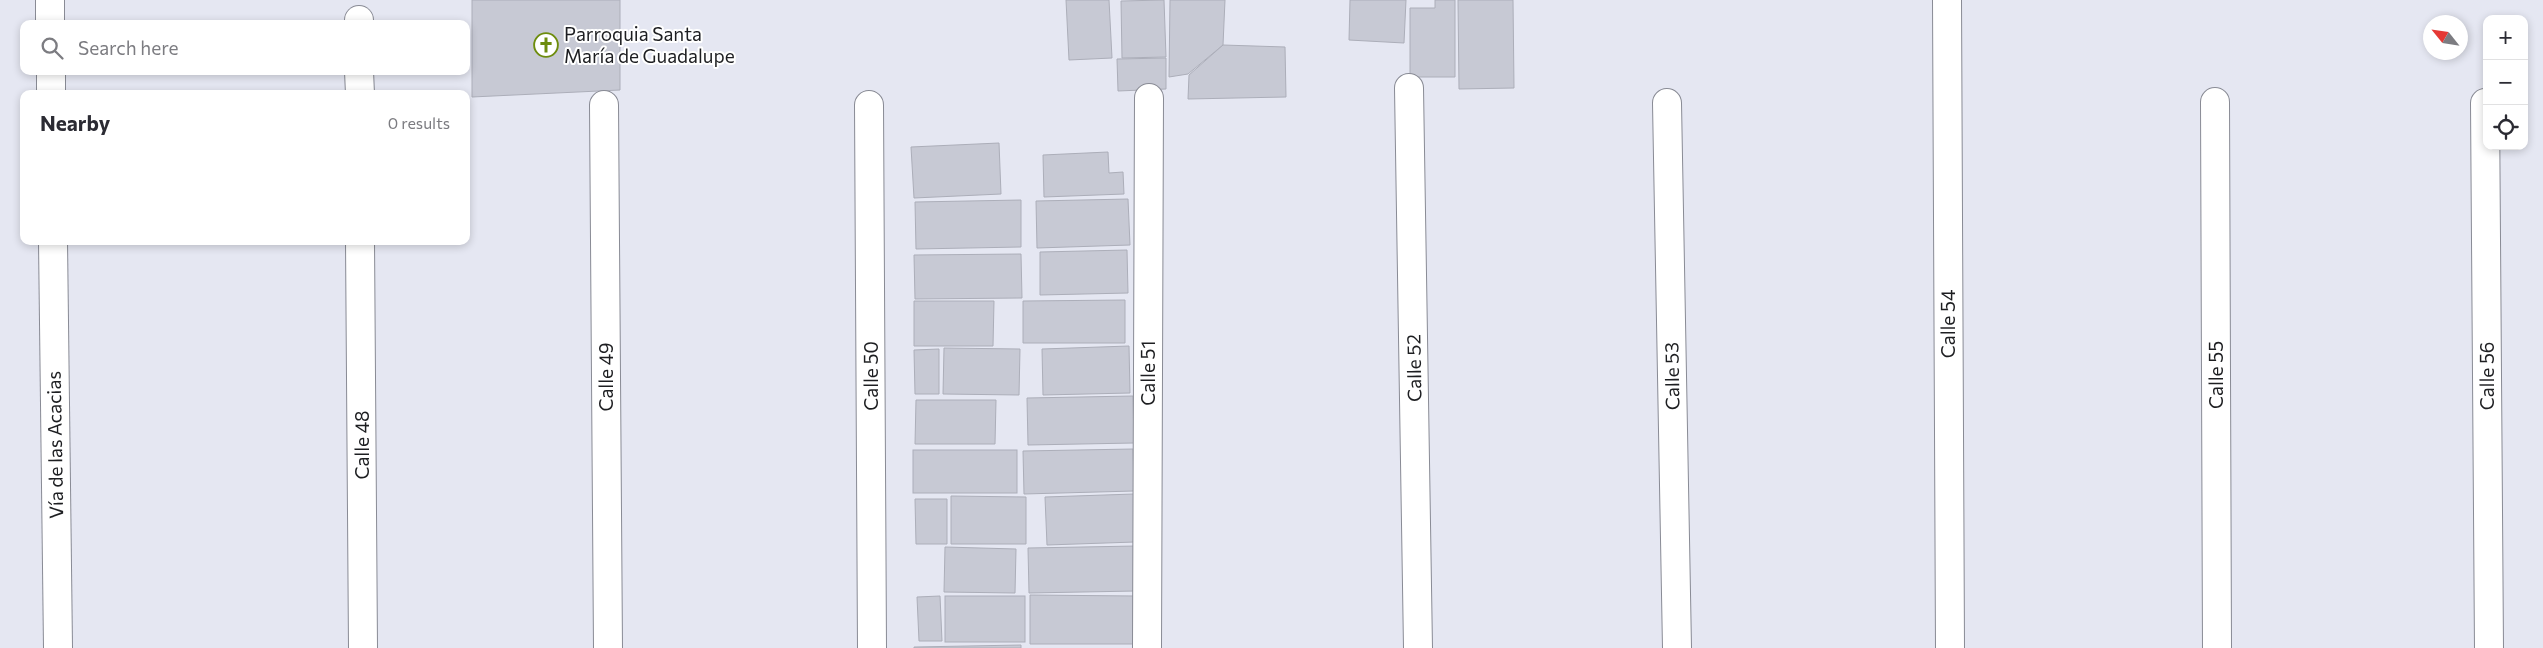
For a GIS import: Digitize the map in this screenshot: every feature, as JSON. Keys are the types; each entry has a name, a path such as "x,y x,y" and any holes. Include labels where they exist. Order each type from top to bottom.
{"street":[{"path":"50,0 50,20"},
{"name":"Calle 54","path":"1947,0 1950,648"},
{"path":"51,75 51,90"},
{"path":"359,75 360,90"},
{"name":"Calle 52","path":"1410,88 1418,648"},
{"name":"Calle 51","path":"1147,648 1149,98"},
{"name":"Calle 55","path":"2215,102 2217,648"},
{"name":"Calle 53","path":"1667,103 1676,648"},
{"name":"Calle 49","path":"604,105 608,648"},
{"name":"Calle 50","path":"869,105 872,648"},
{"name":"Calle 56","path":"2485,105 2489,648"},
{"name":"Vía de las Acacias","path":"53,245 58,648"},
{"name":"Calle 48","path":"360,245 363,648"}],"building":[{"name":"Parroquia Santa María de Guadalupe","path":"472,0 620,0 620,90 472,97"},
{"path":"1066,0 1109,0 1112,58 1069,60"},
{"path":"1164,0 1166,57 1122,58 1121,1"},
{"path":"1170,0 1225,0 1223,45 1188,74 1169,77"},
{"path":"1350,0 1406,0 1404,43 1349,40"},
{"path":"1435,0 1455,0 1455,77 1410,77 1410,8 1435,8"},
{"path":"1458,0 1513,0 1514,88 1459,89"},
{"path":"1223,45 1285,47 1286,97 1188,99 1189,75"},
{"path":"1166,58 1166,89 1118,91 1117,59"},
{"path":"999,143 1001,194 914,198 911,147"},
{"path":"1108,152 1109,173 1123,172 1124,194 1044,197 1043,155"},
{"path":"1128,199 1130,245 1037,248 1036,201"},
{"path":"1021,200 1021,247 916,249 915,202"},
{"path":"1127,250 1128,293 1040,295 1040,252"},
{"path":"1021,254 1022,298 915,299 914,255"},
{"path":"1125,300 1125,343 1023,343 1023,301"},
{"path":"914,301 994,301 993,346 914,346"},
{"path":"1129,346 1130,393 1043,395 1042,349"},
{"path":"944,348 1020,349 1019,395 943,394"},
{"path":"939,349 939,394 915,394 914,350"},
{"path":"1133,396 1134,443 1028,445 1027,398"},
{"path":"916,400 996,400 995,444 915,444"},
{"path":"1133,449 1134,491 1024,494 1023,451"},
{"path":"913,450 1017,450 1017,493 913,493"},
{"path":"1134,494 1135,542 1047,545 1045,497"},
{"path":"951,496 1026,497 1026,544 951,544"},
{"path":"915,499 947,499 947,544 916,544"},
{"path":"1136,546 1136,591 1029,593 1028,548"},
{"path":"945,547 1016,549 1015,593 944,592"},
{"path":"1030,595 1135,596 1134,644 1030,644"},
{"path":"940,596 942,641 919,641 917,597"},
{"path":"945,596 1025,596 1025,642 945,642"},
{"path":"1021,645 1021,648 914,648 914,647"}],"place":[{"name":"Parroquia Santa María de Guadalupe","path":"546,45"}]}
